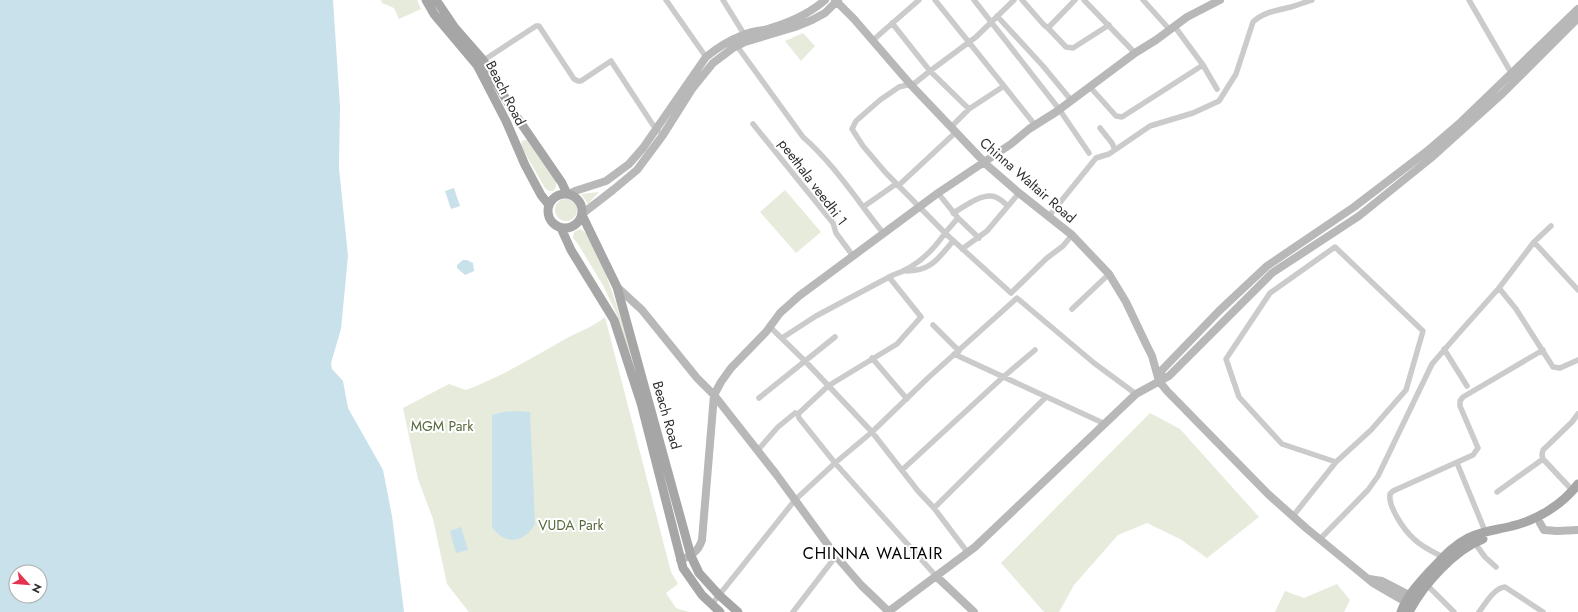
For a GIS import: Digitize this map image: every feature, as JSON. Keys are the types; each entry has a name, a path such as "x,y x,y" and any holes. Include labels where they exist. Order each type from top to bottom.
{"main road":[{"name":"Beach Road","path":"426,0 438,20 480,63 525,164 541,195 549,205"},
{"name":"Beach Road","path":"436,0 562,183 568,194"},
{"path":"568,194 575,197 580,202 582,214 579,221 574,226 561,228 550,221 548,214 549,205 556,196 568,194"},
{"name":"Beach Road","path":"582,214 617,287 691,556 700,573 719,595 738,612"},
{"name":"Beach Road","path":"561,228 571,250 614,320 640,403 683,568 694,584 720,612"},
{"path":"1401,612 1410,603 1443,557 1463,541 1485,532 1538,520 1555,514 1576,490"},
{"path":"1435,570 1474,542 1490,536 1516,532 1538,520"}],"street":[{"path":"666,0 706,57"},
{"path":"723,0 744,34"},
{"path":"568,194 606,181 629,164 643,148 706,57 717,48 744,34 765,29 793,19 814,9 825,0"},
{"path":"872,40 919,0"},
{"path":"935,0 1035,125"},
{"path":"974,0 1059,109 1089,153"},
{"path":"1014,0 969,42 924,77 911,85 899,87 880,100 856,121 852,128 863,146 897,185 953,241 1011,293 1094,363 1136,394"},
{"path":"1022,0 1066,47 1073,48 1109,25"},
{"path":"1048,28 1075,0"},
{"path":"1084,0 1135,52"},
{"path":"1144,0 1172,28 1203,65 1217,89"},
{"path":"680,560 691,556 700,547 702,540 714,395 731,368 766,332 780,313 799,296 938,193 1011,144 1035,125 1090,87 1135,52 1156,40 1207,3 1220,0"},
{"path":"1049,216 1096,158 1109,154 1150,126 1193,113 1219,101 1236,74 1253,22 1257,18 1275,10 1292,7 1312,0"},
{"path":"1469,0 1513,77"},
{"path":"582,214 637,170 663,136 692,90 713,63 737,46 750,40 795,27 812,20 825,13 837,1"},
{"name":"Chinna Waltair Road","path":"837,1 854,18 911,85 953,129 1019,193 1072,235 1109,274 1126,302 1152,356 1159,381"},
{"path":"617,287 642,310 697,378 714,395 836,556 861,585 888,612 968,553 1136,394 1169,376 1272,273 1359,216 1466,128 1513,77 1555,35 1578,8"},
{"path":"997,16 1071,100"},
{"path":"1555,35 1578,18"},
{"path":"892,23 930,71 968,109"},
{"path":"480,63 536,26 539,26 574,79 578,81 611,61 656,129 663,136"},
{"path":"737,46 803,137 825,159 884,234"},
{"path":"1090,87 1116,116 1122,117 1203,65"},
{"path":"863,207 897,185 953,129 968,109 1004,86"},
{"name":"peethala veedhi 1","path":"753,124 832,223 836,233 853,256"},
{"path":"1100,128 1112,143 1115,150"},
{"path":"938,193 958,218 979,238"},
{"path":"962,249 987,231 1019,193"},
{"path":"954,212 972,202 992,196 1008,206"},
{"path":"906,271 931,251 958,218"},
{"path":"1320,539 1368,490 1378,476 1432,364 1499,288 1534,242 1550,226"},
{"path":"1011,293 1047,258 1063,246 1072,235"},
{"path":"782,338 816,316 888,277 906,271 925,269 931,266 953,241"},
{"path":"1534,242 1578,290"},
{"path":"1293,516 1336,462 1371,430 1406,390 1423,331 1335,247 1270,292 1226,359 1239,397 1282,444 1336,462"},
{"path":"1072,309 1109,274"},
{"path":"888,277 921,316 897,344 828,386 800,410 798,414 799,418 835,463 936,576 974,612"},
{"path":"1499,288 1516,308 1553,366 1560,368 1578,360"},
{"path":"712,604 795,500 835,463 872,432 1017,298"},
{"path":"933,324 956,353 1002,378 1103,424"},
{"path":"769,326 806,362 872,432 934,508 968,553"},
{"path":"759,398 836,337"},
{"path":"1444,349 1467,386"},
{"path":"902,470 1002,378 1035,350"},
{"path":"1443,557 1414,540 1390,504 1390,494 1393,491 1474,455 1478,448 1460,406 1460,401 1463,397 1543,350"},
{"path":"872,358 907,399"},
{"path":"1159,381 1230,455 1293,516 1372,583 1410,603"},
{"path":"934,508 1045,398"},
{"path":"757,451 778,427 795,413"},
{"path":"1576,490 1543,459 1542,455 1543,450 1572,422 1578,414"},
{"path":"1497,492 1543,459"},
{"path":"1457,463 1485,532"},
{"path":"1538,520 1544,530 1578,530"},
{"path":"1474,542 1485,557 1496,567"},
{"path":"793,612 836,556"},
{"path":"1424,582 1454,612"},
{"path":"1479,612 1497,590 1505,587 1543,612"}],"green space":[{"path":"381,0 417,0 421,9 399,19 394,8 382,3"},
{"path":"803,33 815,46 801,61 785,41"},
{"path":"527,140 556,182 556,187 553,191 549,191 545,188 521,146 522,141"},
{"path":"785,190 821,232 796,253 760,212"},
{"path":"599,192 588,204 581,194"},
{"path":"566,199 574,202 577,210 574,218 566,221 558,218 555,210 558,202"},
{"path":"580,229 587,236 604,269 636,367 633,367 617,315 604,287 573,238 574,232"},
{"name":"VUDA Park","path":"605,317 671,572 678,584 666,593 676,608 689,612 469,612 447,584 433,519 418,479 403,408 449,384 466,390 479,385 518,366"},
{"path":"1150,413 1180,429 1259,517 1207,558 1180,539 1147,523 1118,535 1074,585 1059,612 1044,612 1001,563"},
{"path":"1337,584 1350,600 1344,612 1275,612 1285,591 1304,598"}],"water":[{"path":"0,0 333,0 340,107 339,168 348,256 341,329 331,363 332,369 343,381 348,408 383,470 392,516 404,612 0,612"},
{"path":"454,188 460,206 451,209 445,191"},
{"path":"463,260 473,263 474,271 465,275 457,268 457,265"},
{"path":"503,412 530,412 535,524 531,531 514,540 503,537 492,527 492,415"},
{"path":"461,527 468,550 456,553 450,531"}],"district":[{"name":"CHINNA WALTAIR","path":"873,553"}],"park label":[{"name":"MGM Park","path":"442,426"}]}
